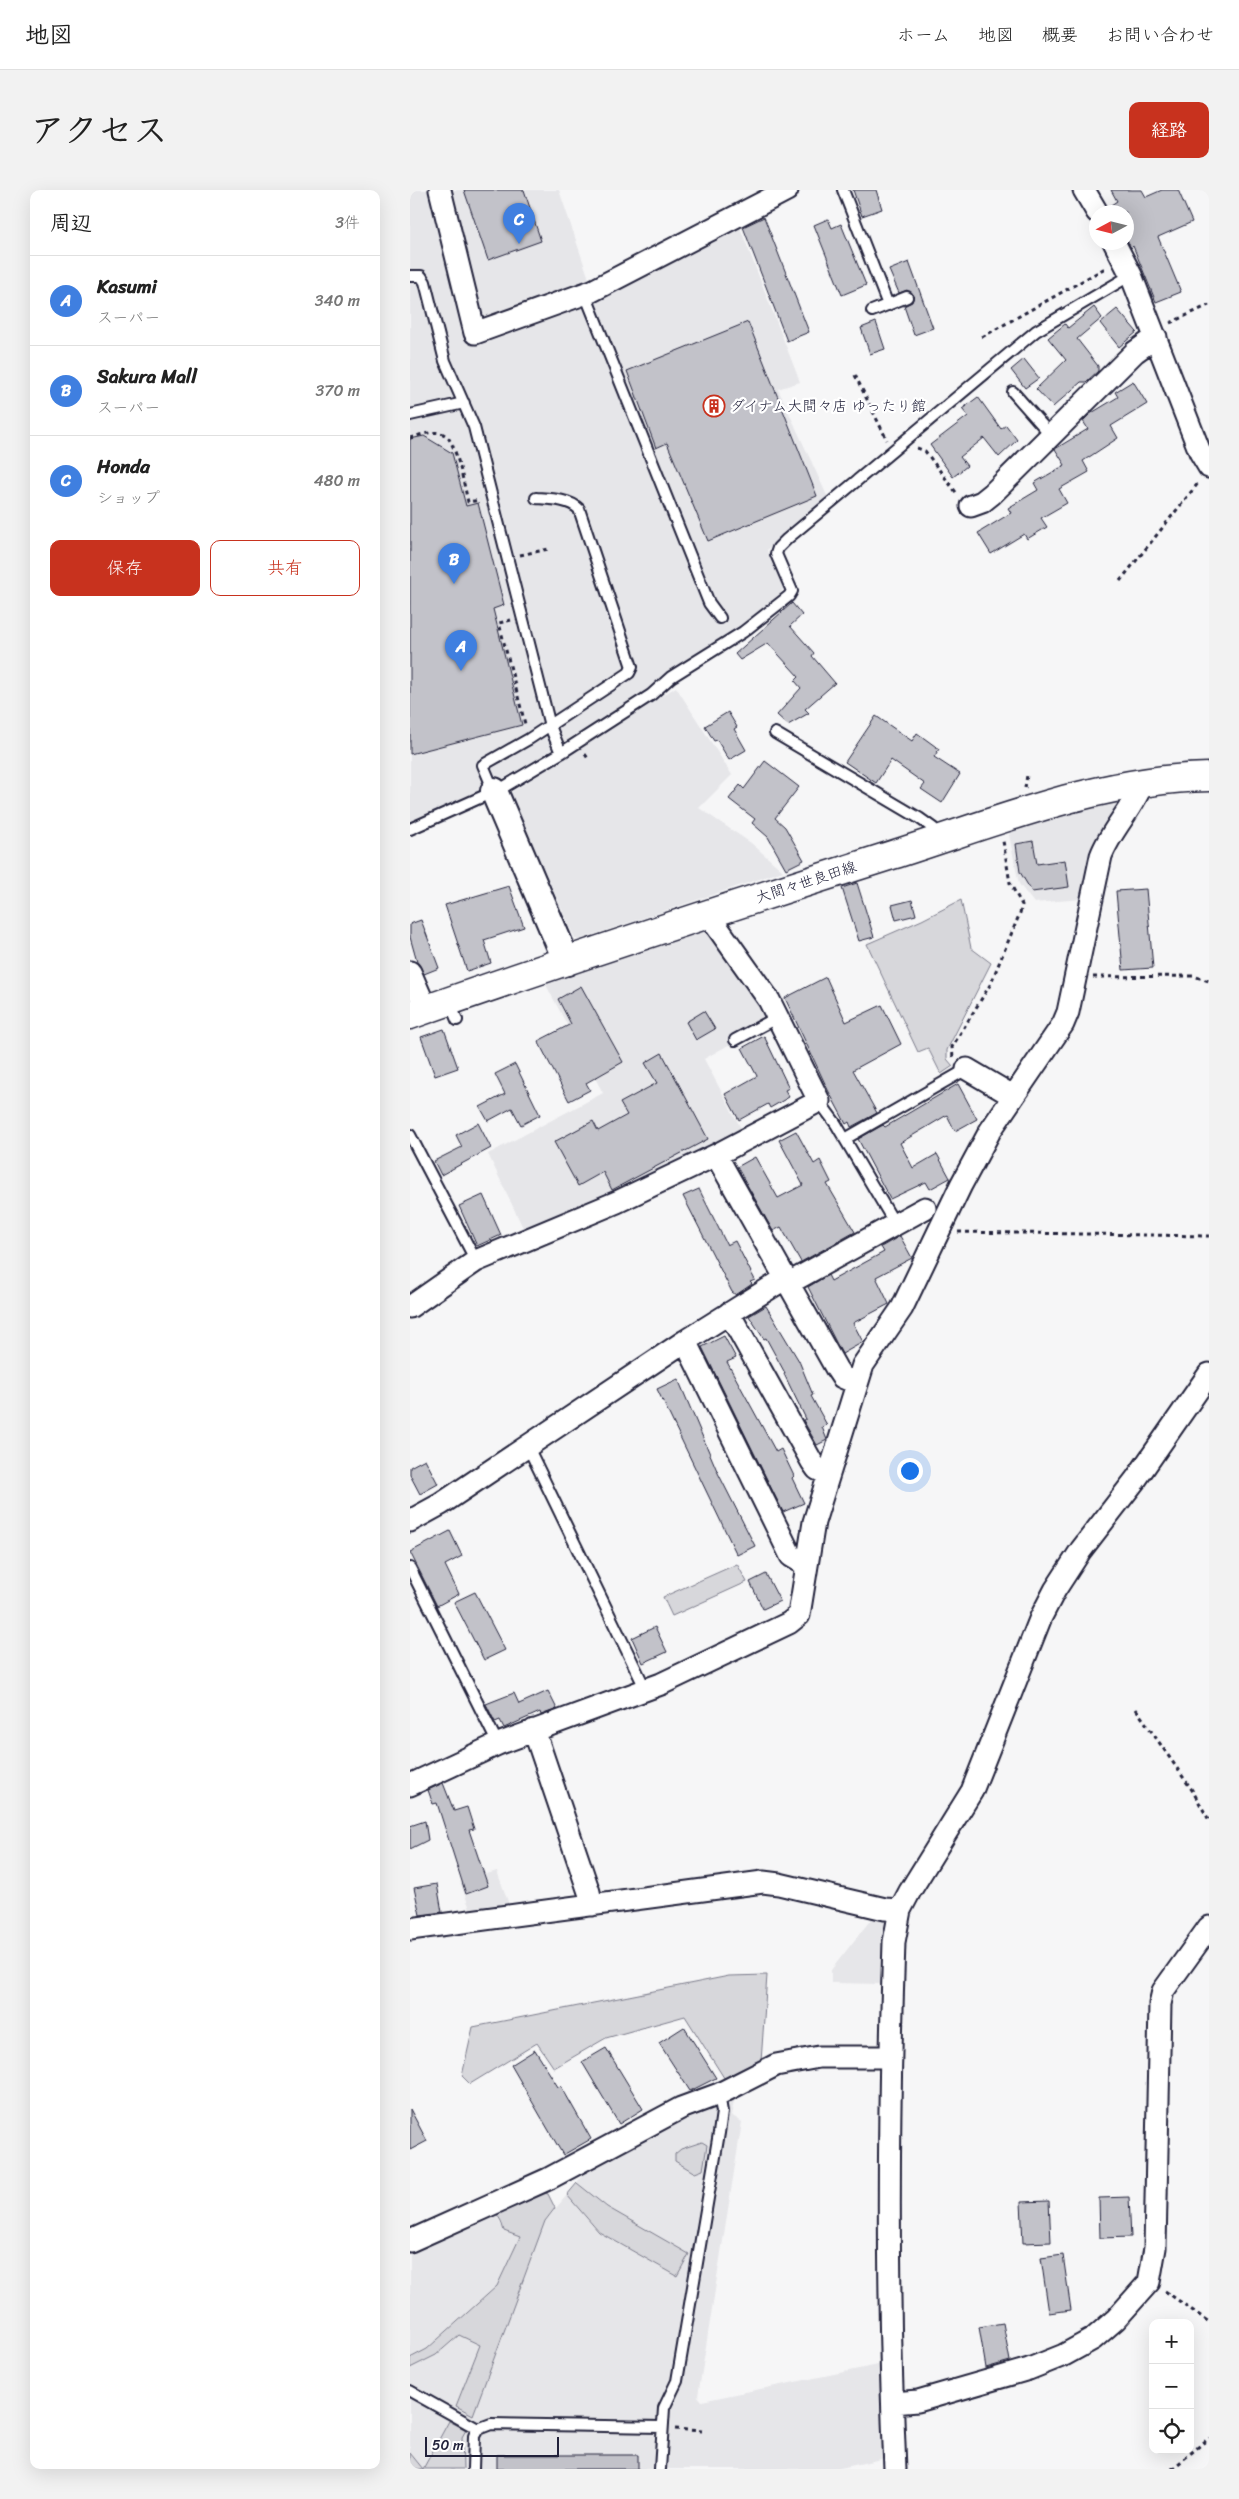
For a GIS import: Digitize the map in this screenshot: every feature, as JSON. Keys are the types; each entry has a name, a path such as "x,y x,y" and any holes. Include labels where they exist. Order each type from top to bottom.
{"main road":[{"name":"大間々世良田線","path":"436,1011 568,962 710,913 1091,793 1143,782 1209,777"}],"street":[{"path":"440,190 475,333 586,294 787,190"},
{"path":"1084,190 1093,205"},
{"path":"1123,258 1155,334 1207,471"},
{"path":"970,506 982,502 992,494 1050,434 1155,334"},
{"path":"410,1785 498,1744 646,1690 794,1619 801,1608 814,1522 827,1474 852,1407 856,1383 868,1357 902,1308 941,1226 990,1131 1064,1024 1101,856 1112,832 1134,801 1143,782"},
{"path":"494,791 568,962"},
{"path":"410,1307 476,1261 616,1202 716,1155 819,1101 769,1000 715,924 710,913"},
{"path":"410,972 436,1011"},
{"path":"967,1069 1013,1096"},
{"path":"716,1155 842,1377 856,1383"},
{"path":"410,1521 441,1504 729,1313 925,1208"},
{"path":"729,1313 812,1462 817,1469 827,1474"},
{"path":"685,1341 792,1556 806,1565"},
{"path":"895,2469 888,2205 894,1942 900,1910 972,1791 1041,1617 1064,1574 1136,1479 1209,1374"},
{"path":"534,1730 590,1892 592,1905"},
{"path":"410,1929 763,1882 779,1884 885,1910 900,1910"},
{"path":"893,2403 918,2401 1030,2369 1064,2355 1093,2339 1116,2319 1150,2282 1155,2248 1160,2004 1163,1991 1209,1927"},
{"path":"410,2241 548,2179 681,2108 719,2094 788,2061 819,2057 890,2057"}],"lane":[{"path":"842,190 888,305"},
{"path":"410,828 494,791 561,754 651,695 671,677 743,632 789,596 792,591 776,554 778,548 1123,258"},
{"path":"410,276 421,276 425,282 445,361 474,427 550,726 561,754"},
{"path":"586,294 709,603 720,618"},
{"path":"872,311 907,298"},
{"path":"1013,392 1050,434"},
{"path":"410,415 464,403"},
{"path":"494,791 483,765 550,726 629,674 632,667 579,509 574,504 536,498"},
{"path":"775,733 919,818 933,828 940,840"},
{"path":"735,1040 778,1017"},
{"path":"845,1139 967,1069"},
{"path":"819,1101 845,1139 895,1224"},
{"path":"410,1136 476,1261"},
{"path":"528,1447 646,1690"},
{"path":"410,1568 498,1744"},
{"path":"660,2469 664,2408 676,2381 722,2112 719,2094"},
{"path":"410,2391 478,2429"},
{"path":"473,2469 474,2436 478,2429 491,2424 662,2426"}],"path":[{"path":"982,337 1123,258"},
{"path":"1155,334 1209,305"},
{"path":"410,438 436,433 444,434 449,438 468,502 480,500 483,508"},
{"path":"1120,581 1207,471"},
{"path":"510,611 512,620 499,623 525,724"},
{"path":"583,751 589,760"},
{"path":"967,1069 955,1060 951,1054 952,1048 990,985 1022,905 1010,883 1001,830 997,822"},
{"path":"1075,977 1193,976 1209,981"},
{"path":"941,1226 961,1233 1209,1236"},
{"path":"1136,1709 1192,1790 1209,1820"},
{"path":"1150,2282 1209,2322"},
{"path":"662,2426 702,2431"},
{"path":"1172,2469 1209,2438"}],"shaded area":[{"path":"410,190 431,190 459,313 469,345 595,298 739,225 800,382 778,389 829,500 767,550 784,586 781,593 742,625 671,669 647,690 578,736 479,792 410,823"},
{"path":"448,190 559,190 590,282 489,320 478,313"},
{"path":"676,687 732,775 699,808 751,843 783,871 578,940 575,939 510,793"},
{"path":"1117,795 1122,807 1082,899 1034,903 1019,884 1009,835 1013,830 1027,826 1028,822"},
{"path":"961,900 971,948 991,963 947,1050 947,1059 953,1066 941,1074 928,1048 918,1052 867,944 922,920"},
{"path":"708,928 766,1009 762,1018 729,1037 732,1043 704,1059 743,1132 617,1193 525,1232 488,1154 603,1093 544,981"},
{"path":"737,1564 747,1582 672,1616 663,1597"},
{"path":"497,1871 511,1910 472,1914 460,1882"},
{"path":"876,1913 890,1917 882,1984 831,1983 831,1970"},
{"path":"767,1975 761,2062 726,2081 685,2016 606,2038 554,2068 537,2043 470,2084 462,2076 473,2027 729,1976"},
{"path":"735,2097 731,2115 742,2122 698,2396 702,2401 883,2364 886,2458 836,2469 463,2469 462,2437 449,2421 423,2469 410,2453 410,2368 436,2355 459,2335 481,2345 456,2405 545,2221 567,2195 599,2232 678,2276 607,2207 577,2183 583,2173 601,2160 670,2123"},
{"path":"702,2142 707,2145 703,2170 695,2173 675,2161 675,2154 681,2149"},
{"path":"577,2183 607,2207 689,2254 677,2276 599,2232 567,2195"},
{"path":"539,2190 548,2194 555,2208 545,2221 473,2415 456,2406 480,2345 459,2335 436,2355 410,2368 410,2358 427,2349 497,2286 520,2237 504,2231 495,2211"},
{"path":"495,2211 504,2231 520,2237 497,2286 427,2349 410,2358 410,2249"},
{"path":"449,2421 466,2430 462,2437 463,2469 423,2469"},
{"path":"410,2453 423,2469 410,2469"}],"building":[{"path":"464,190 524,190 541,241 488,260"},
{"path":"853,190 876,190 882,209 862,216"},
{"path":"1111,190 1142,190 1146,197 1162,190 1178,190 1192,222 1158,237 1181,292 1156,302 1134,248 1134,205 1111,205 1117,201"},
{"path":"764,217 809,332 787,341 743,227"},
{"path":"828,219 832,228 841,224 866,285 842,295 814,225"},
{"path":"909,262 933,328 914,335 904,306 912,302 914,295 907,290 899,293 889,270"},
{"path":"1094,307 1102,318 1077,339 1098,366 1098,371 1086,382 1081,382 1053,407 1036,389 1066,360 1048,338 1065,324 1068,328"},
{"path":"1117,309 1137,332 1119,347 1100,323"},
{"name":"ダイナム大間々店 ゆったり館","path":"748,322 817,496 708,541 667,443 656,448 627,371"},
{"path":"876,322 885,349 870,354 861,328"},
{"path":"1024,359 1039,378 1025,388 1011,370"},
{"path":"1133,381 1147,404 1111,426 1118,438 1083,461 1089,472 1059,489 1067,503 1041,518 1047,527 1027,539 1024,534 991,554 978,533 1011,513 1008,508 1038,490 1034,483 1065,465 1055,449 1088,429 1083,421 1090,414 1118,397 1115,392"},
{"path":"978,397 1001,429 1006,425 1017,440 999,457 984,438 960,457 967,466 953,477 930,445 968,416 962,409"},
{"path":"424,436 452,453 466,506 478,503 504,605 493,609 522,725 410,754 410,439"},
{"path":"792,603 802,615 790,626 814,653 812,656 835,683 805,709 809,713 788,725 777,715 801,688 795,681 799,677 768,643 740,660 735,654"},
{"path":"728,712 737,727 734,729 746,750 729,760 717,740 714,741 705,726"},
{"path":"876,716 912,741 917,733 939,749 934,757 960,774 942,803 921,789 925,784 891,760 876,783 845,762"},
{"path":"765,761 799,787 775,818 785,827 804,860 786,869 768,837 752,823 755,819 729,799 740,785 744,789"},
{"path":"1033,841 1037,864 1065,860 1069,887 1032,892 1020,872 1016,844"},
{"path":"857,883 874,937 859,941 842,888"},
{"path":"509,886 524,927 484,940 491,963 467,971 445,905"},
{"path":"1146,889 1153,968 1123,970 1116,891"},
{"path":"912,900 916,915 896,920 892,905"},
{"path":"421,920 439,968 424,974 417,962 410,937 410,924"},
{"path":"826,977 846,1022 882,1005 901,1044 853,1070 877,1113 851,1127 849,1122 846,1124 828,1090 785,998"},
{"path":"581,986 623,1062 586,1083 590,1090 569,1101 538,1041 571,1024 558,999"},
{"path":"704,1011 715,1029 696,1040 686,1022"},
{"path":"444,1029 458,1068 435,1076 421,1037"},
{"path":"764,1036 789,1088 785,1090 789,1097 770,1108 768,1104 739,1120 725,1094 757,1076 742,1048"},
{"path":"662,1053 708,1139 612,1190 603,1172 578,1186 554,1142 593,1121 598,1131 627,1115 620,1103 657,1083 645,1063"},
{"path":"515,1064 540,1115 521,1125 512,1108 488,1121 480,1107 505,1094 495,1074"},
{"path":"958,1084 977,1119 955,1131 947,1115 900,1143 913,1168 937,1154 950,1178 930,1189 926,1182 890,1199 858,1139 883,1125 885,1127"},
{"path":"478,1123 491,1148 441,1175 434,1161 462,1147 456,1135"},
{"path":"796,1131 814,1164 820,1160 831,1182 827,1184 855,1232 801,1262 781,1227 773,1231 737,1167 755,1157 778,1198 803,1185 779,1140"},
{"path":"699,1189 727,1245 735,1241 755,1280 750,1282 752,1284 736,1295 732,1292 683,1196"},
{"path":"483,1195 501,1235 477,1246 459,1206"},
{"path":"900,1236 912,1258 876,1277 889,1304 853,1323 863,1342 842,1354 808,1287 828,1275 831,1281 884,1252 881,1247"},
{"path":"766,1306 799,1361 813,1395 811,1396 827,1425 822,1427 827,1440 817,1445 803,1420 806,1419 785,1373 766,1338 764,1339 749,1316"},
{"path":"724,1336 736,1358 727,1362 776,1452 781,1449 804,1503 783,1512 702,1347"},
{"path":"678,1379 718,1473 755,1546 737,1555 657,1389"},
{"path":"425,1459 438,1484 420,1494 410,1475 410,1467"},
{"path":"450,1531 462,1556 445,1565 459,1594 437,1606 410,1552"},
{"path":"766,1574 780,1601 763,1609 750,1582"},
{"path":"475,1592 505,1650 484,1660 454,1602"},
{"path":"655,1627 667,1652 643,1663 632,1638"},
{"path":"548,1691 557,1709 541,1715 540,1712 504,1728 500,1720 495,1722 486,1704 514,1693 519,1704"},
{"path":"443,1783 454,1811 467,1807 474,1829 469,1830 488,1886 466,1894 437,1803 433,1804 428,1790"},
{"path":"425,1821 428,1840 410,1849 410,1826"},
{"path":"437,1884 442,1912 420,1915 414,1888"},
{"path":"684,2027 716,2078 690,2091 659,2043"},
{"path":"606,2048 643,2109 619,2124 582,2062"},
{"path":"535,2050 558,2087 561,2086 591,2139 563,2155 511,2065"},
{"path":"410,2109 427,2141 410,2150"},
{"path":"1129,2197 1131,2237 1100,2238 1099,2198"},
{"path":"1049,2201 1051,2242 1023,2243 1021,2202"},
{"path":"1063,2255 1071,2310 1049,2313 1041,2258"},
{"path":"1003,2323 1010,2361 986,2368 979,2327"},
{"path":"497,2455 638,2455 638,2469 497,2469"}],"place":[{"name":"Honda","path":"519,244"},
{"name":"ダイナム大間々店 ゆったり館","path":"714,406"},
{"name":"Sakura Mall","path":"454,584"},
{"name":"Kasumi","path":"461,671"}]}
